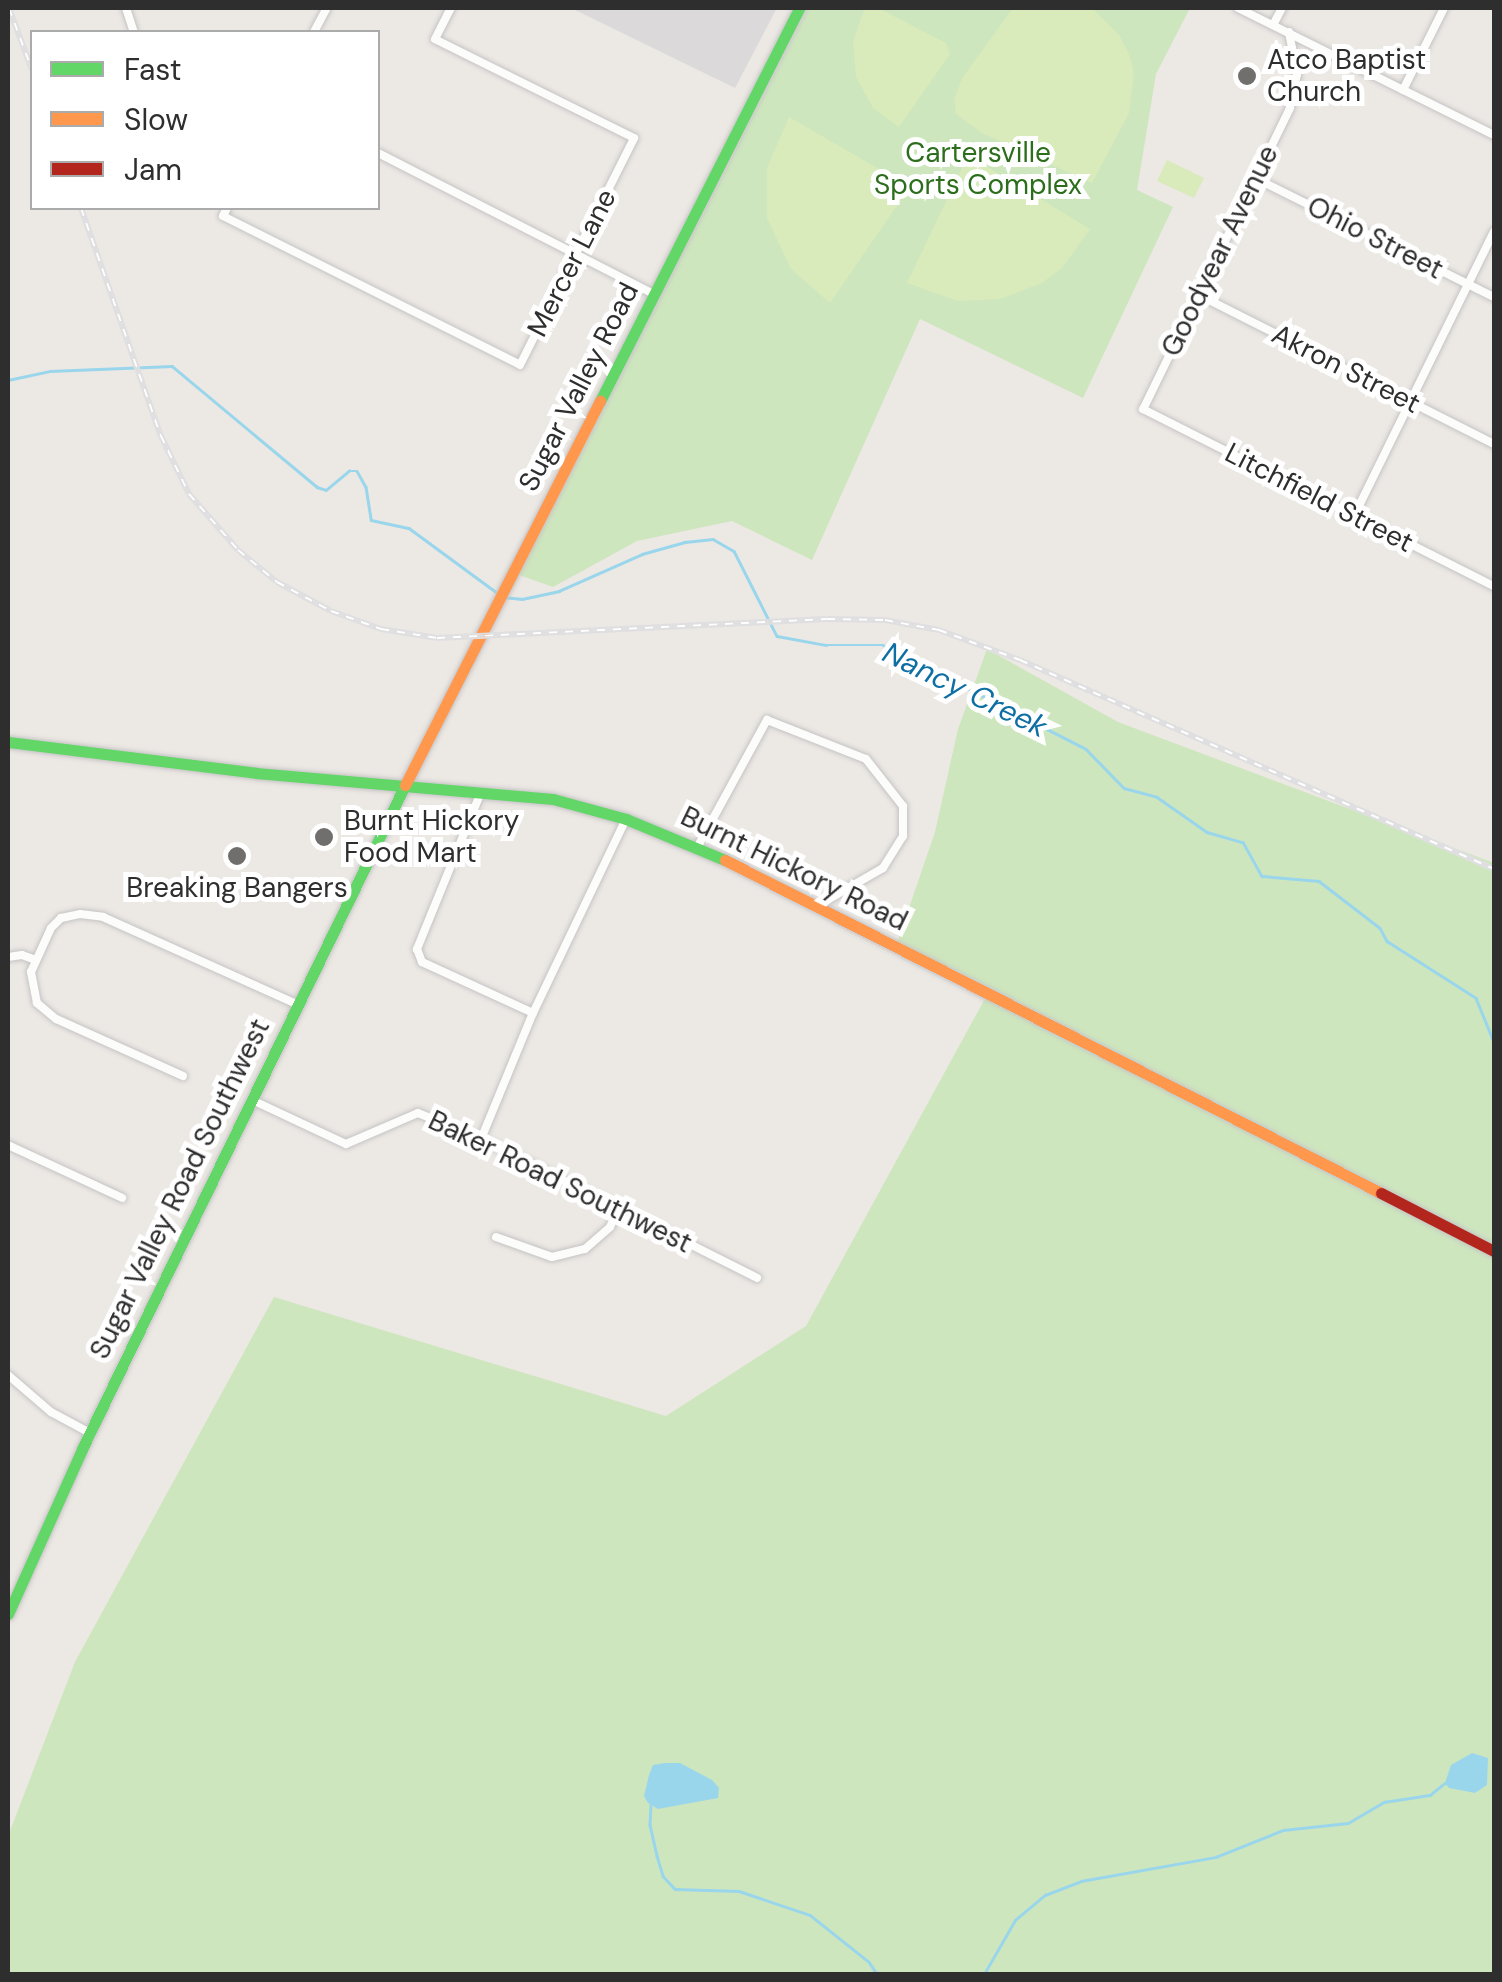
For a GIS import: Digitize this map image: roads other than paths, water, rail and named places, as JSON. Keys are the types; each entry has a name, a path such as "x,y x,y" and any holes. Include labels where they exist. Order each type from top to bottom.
{"street":[{"path":"315,30 327,8"},
{"name":"Mercer Lane","path":"226,210 223,216 520,365 634,138 435,39 451,8"},
{"name":"Sugar Valley Road","path":"404,788 798,8"},
{"path":"1238,8 1494,135"},
{"path":"1274,25 1282,8"},
{"path":"1404,90 1444,8"},
{"name":"Goodyear Avenue","path":"1143,409 1293,102 1296,65 1288,32"},
{"path":"380,154 654,294"},
{"name":"Ohio Street","path":"1256,178 1494,297"},
{"path":"1354,516 1494,232"},
{"name":"Akron Street","path":"1197,294 1494,444"},
{"name":"Litchfield Street","path":"1143,409 1494,586"},
{"path":"698,846 768,720 866,759 902,806 903,836 883,868 817,906"},
{"name":"Burnt Hickory Road","path":"8,742 404,788 553,799 626,819 698,846 1494,1251"},
{"name":"Sugar Valley Road Southwest","path":"8,1614 90,1434 404,788"},
{"path":"481,792 418,939 422,962 533,1013"},
{"path":"481,1139 533,1013 626,819"},
{"path":"182,1076 44,1012 31,984 36,960 51,928 61,918 88,914 298,1004"},
{"path":"8,957 22,955 36,960"},
{"name":"Baker Road Southwest","path":"252,1100 346,1144 418,1113 481,1139 757,1278"},
{"path":"8,1146 122,1198"},
{"path":"496,1237 552,1257 585,1249 610,1227 618,1210"},
{"path":"8,1375 51,1412 90,1434"}],"water":[{"path":"1472,1753 1488,1758 1487,1785 1475,1793 1449,1788 1445,1783 1451,1765"},
{"path":"680,1763 712,1780 719,1788 718,1798 658,1809 648,1803 644,1796 653,1765"}],"waterway":[{"name":"Nancy Creek","path":"8,380 50,371 172,366 317,487 326,490 349,471 357,471 366,487 371,520 409,528 496,592"},
{"name":"Nancy Creek","path":"503,597 522,599 559,591 642,554 713,539 734,551 777,636 826,645 883,645 1086,749 1124,788 1157,797 1207,832 1243,842 1262,876 1319,881 1380,928 1387,941 1476,998 1494,1042"},
{"path":"984,1974 1015,1920 1045,1895 1081,1881 1216,1857 1283,1830 1348,1823 1384,1802 1430,1795 1445,1783"},
{"path":"651,1805 650,1825 657,1856 663,1876 675,1889 739,1891 810,1915 869,1962 877,1974"}],"railway":[{"path":"9,8 30,65"},
{"path":"82,210 161,436 189,494 238,550 277,582 331,611 381,629 437,638 827,619 885,620 939,630 1020,660 1494,869"}],"place":[{"name":"Atco Baptist Church","path":"1247,76"},
{"name":"Burnt Hickory Food Mart","path":"324,837"},
{"name":"Breaking Bangers","path":"237,856"}],"park label":[{"name":"Cartersville Sports Complex","path":"978,169"}]}
